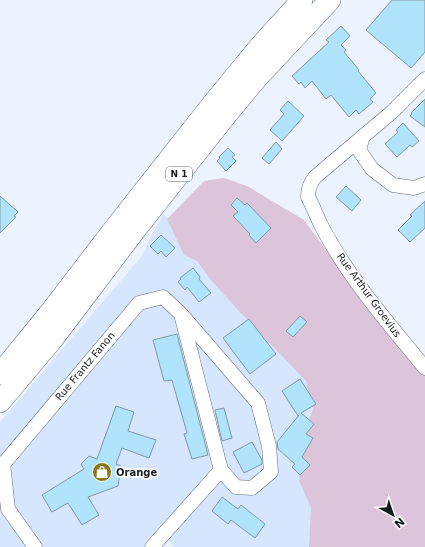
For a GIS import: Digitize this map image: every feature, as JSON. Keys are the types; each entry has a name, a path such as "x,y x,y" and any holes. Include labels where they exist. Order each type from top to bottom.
{"highway":[{"path":"111,233 160,156 187,118 229,66 287,0"},
{"name":"N 1","path":"0,374 261,45 302,0"},
{"name":"N 1","path":"0,402 52,340 136,229 223,119 257,78 330,0"},
{"path":"315,16 333,0"}],"street":[{"name":"Rue Arthur Groevius","path":"425,79 392,112 315,177 308,192 308,196 321,225 344,263 364,291 425,368"},
{"path":"363,136 359,150 372,169 393,185 414,188 425,184"},
{"name":"Rue Frantz Fanon","path":"2,466 139,303 163,297 181,314 258,403 269,446 271,472 252,488 236,487 222,470 181,314"},
{"path":"2,466 8,509 35,547"},
{"path":"152,547 222,470"}],"shaded area":[{"path":"224,178 247,186 304,220 368,307 425,373 425,547 309,547 311,507 299,481 300,446 313,409 306,381 237,309 210,279 197,261 184,255 167,219 204,181"},
{"path":"163,213 341,409 334,547 174,547 169,541 163,547 0,547 0,422 141,257"}],"building":[{"path":"392,0 425,0 425,52 411,68 366,30"},
{"path":"341,26 350,36 341,45 346,50 344,52 376,93 370,99 373,102 359,114 356,110 349,117 331,95 326,99 312,81 305,88 301,82 299,84 292,76 329,42 326,40"},
{"path":"425,99 425,127 410,116 412,114 411,113"},
{"path":"288,101 304,116 282,141 270,130 284,114 280,110"},
{"path":"403,123 419,141 412,147 410,145 397,157 385,144 398,132 396,130"},
{"path":"276,142 282,149 269,164 262,158"},
{"path":"228,148 235,155 232,157 236,161 226,171 217,161"},
{"path":"346,186 361,200 352,211 336,197"},
{"path":"0,196 18,212 14,216 16,217 0,233"},
{"path":"237,198 245,205 247,203 271,228 256,243 249,235 250,234 233,216 238,212 231,205"},
{"path":"425,201 425,228 410,242 398,230 412,216 410,215"},
{"path":"161,235 175,248 166,257 161,251 158,254 150,246"},
{"path":"193,268 200,277 199,279 211,293 199,302 187,287 185,290 178,282 181,279 180,278"},
{"path":"300,316 307,322 293,337 286,331"},
{"path":"249,319 276,354 250,374 223,338"},
{"path":"177,334 208,455 192,459 184,434 187,433 172,380 164,381 153,340"},
{"path":"300,379 316,404 301,413 314,424 306,434 313,438 302,457 310,465 300,475 292,467 295,464 278,449 277,442 299,415 298,416 282,391"},
{"path":"116,406 134,412 128,431 156,440 149,458 122,448 116,464 121,466 118,486 88,497 99,515 82,525 68,503 52,512 42,495 84,469 81,464 89,456 97,459"},
{"path":"224,408 232,438 222,441 215,410"},
{"path":"252,442 262,460 262,464 244,473 233,452"},
{"path":"222,497 238,509 241,505 265,524 255,538 231,520 228,524 212,511"}],"place":[{"name":"Orange","path":"102,472"}]}
